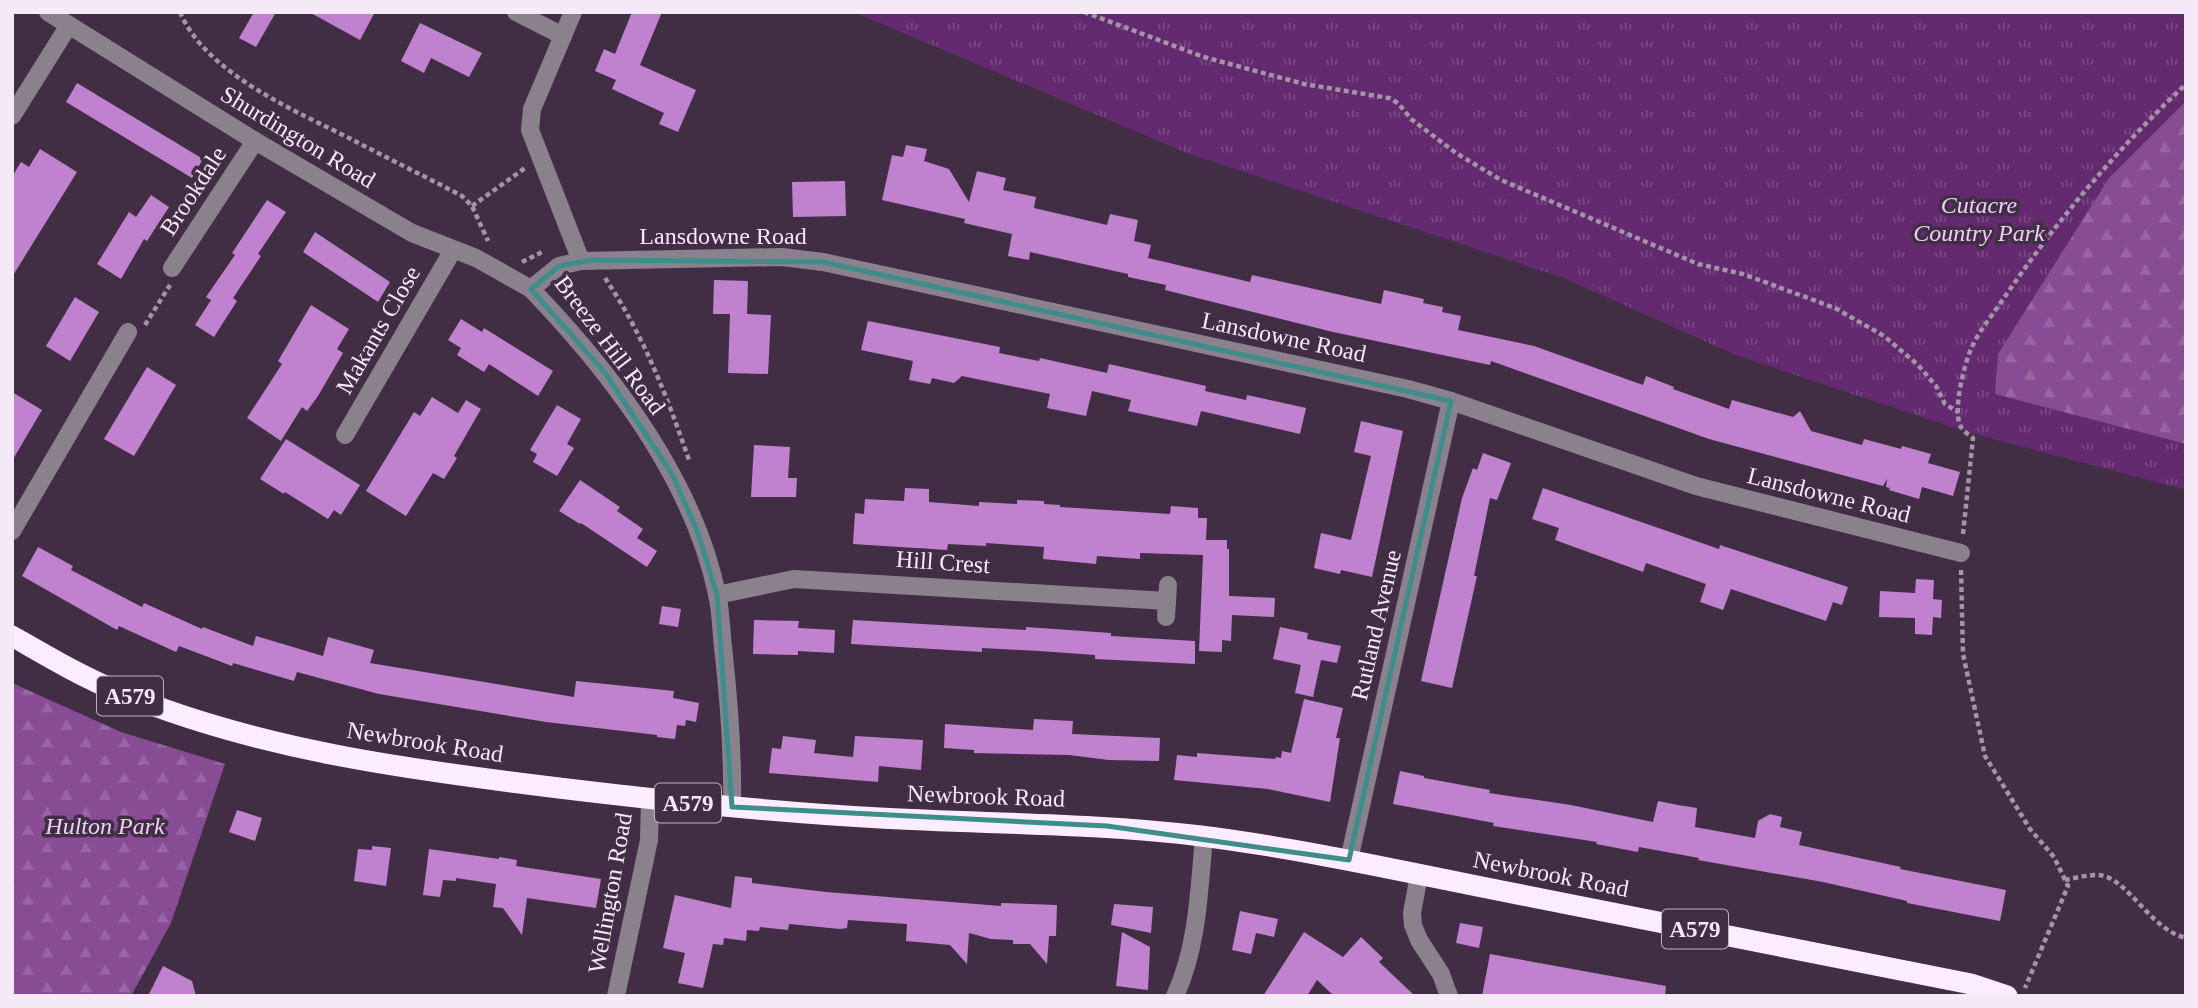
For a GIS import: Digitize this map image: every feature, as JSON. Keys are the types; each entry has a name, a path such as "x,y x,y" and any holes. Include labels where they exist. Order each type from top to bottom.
{"highway":[{"name":"Newbrook Road","path":"12,636 68,668 120,692 256,737 395,766 732,807 881,818 1107,826 1204,837 1349,860 1970,984 2007,996"}],"street":[{"name":"Shurdington Road","path":"48,12 255,141 412,233 500,270 531,289"},
{"path":"516,12 563,36"},
{"name":"Breeze Hill Road","path":"573,12 532,109 530,130 572,238 586,260 559,266 531,289 573,333 605,373 672,474 698,533 717,594 729,701 733,764 732,807"},
{"path":"12,116 69,25"},
{"name":"Brookdale","path":"172,268 255,141"},
{"name":"Makants Close","path":"345,435 453,250"},
{"name":"Lansdowne Road","path":"586,260 782,257 823,262 1408,389 1451,401 1696,486 1961,553"},
{"path":"12,531 128,332"},
{"name":"Rutland Avenue","path":"1349,860 1451,401"},
{"name":"Hill Crest","path":"717,594 794,579 1167,601"},
{"name":"Wellington Road","path":"616,996 649,840 650,799"},
{"path":"1175,996 1189,958 1204,837"},
{"path":"1419,875 1412,913 1413,925 1419,940 1441,974 1449,996"}],"path":[{"path":"180,12 185,24 202,46 233,73 289,107 462,196 472,206 500,270 572,238"},
{"path":"1084,12 1203,57 1304,84 1389,98 1398,103 1411,119 1456,153 1501,180 1698,264 1743,274 1835,308 1884,336 1918,365 1936,386 1944,404 1958,412"},
{"path":"2022,996 2068,886 2054,857 2030,829 1985,756 1963,654 1961,553 1973,438 1961,426 1958,412 1963,371 1972,346 2080,196 2134,134 2186,84"},
{"path":"472,206 540,157"},
{"path":"586,260 615,294 645,346 692,471"},
{"path":"128,332 143,327 171,283 172,268"},
{"path":"2065,880 2100,875 2122,886 2151,919 2186,938"}],"highlighted area":[{"path":"592,260 823,262 1451,401 1349,860 1107,826 732,807 717,595 698,533 672,474 605,373 531,289 559,266"}],"green space":[{"name":"Cutacre Country Park","path":"854,12 2186,12 2186,490 1967,432 1738,356 1564,278 1187,153"},
{"path":"2186,101 2186,444 1995,394 1998,354 2109,178"},
{"name":"Hulton Park","path":"12,683 121,732 225,764 171,923 131,996 12,996"}],"building":[{"path":"254,12 276,12 256,47 239,38"},
{"path":"309,12 375,12 360,40"},
{"path":"632,12 662,12 640,65 696,90 678,132 659,124 664,113 612,89 616,80 595,71 604,49 615,54"},
{"path":"420,23 482,53 469,77 431,58 424,73 401,61"},
{"path":"77,83 203,159 192,178 66,102"},
{"path":"906,145 927,149 924,161 949,169 969,202 977,171 1006,178 1003,190 1036,197 1034,208 1107,225 1110,214 1138,220 1134,241 1151,245 1148,258 1250,282 1252,275 1381,304 1384,290 1424,299 1423,303 1443,307 1442,312 1461,316 1458,330 1534,346 1643,385 1646,376 1674,387 1673,389 1729,409 1732,400 1793,417 1800,411 1811,431 1862,445 1864,439 1931,454 1928,463 1960,472 1953,496 1922,487 1919,499 1889,490 1890,488 1886,487 1887,479 1883,486 1709,439 1491,361 1490,365 1333,332 1165,290 1166,285 1128,277 1128,274 1030,252 1029,260 1008,256 1012,234 964,223 965,219 882,200 892,155 903,157"},
{"path":"40,149 77,172 12,277 12,177 21,162 29,167"},
{"path":"845,181 846,216 793,217 792,182"},
{"path":"151,195 169,207 147,241 144,239 121,279 97,264 129,212 136,217"},
{"path":"267,200 286,212 258,254 261,256 233,298 237,301 214,337 195,325 211,300 206,297 235,255 232,253"},
{"path":"315,232 390,282 378,302 303,252"},
{"path":"714,280 748,281 747,314 771,315 768,374 728,373 730,314 713,314"},
{"path":"75,297 99,312 70,361 46,346"},
{"path":"311,305 349,329 337,349 343,353 318,396 307,411 302,407 281,441 247,418 282,364 278,361"},
{"path":"461,319 482,332 484,328 553,371 538,396 489,364 484,372 457,355 461,348 448,340"},
{"path":"868,321 1000,347 999,353 1039,361 1040,358 1107,373 1109,364 1206,386 1205,391 1246,400 1247,395 1306,408 1300,434 1201,411 1197,426 1128,411 1131,400 1092,391 1086,416 1047,408 1050,394 962,376 954,383 932,378 930,384 909,380 913,361 861,350"},
{"path":"147,367 176,385 134,456 104,439"},
{"path":"12,392 42,410 12,461"},
{"path":"432,397 458,413 466,400 481,409 444,479 433,473 406,516 366,491 414,412 420,416"},
{"path":"557,405 581,419 567,444 574,448 557,476 533,462 537,454 530,450"},
{"path":"1361,421 1403,431 1372,577 1341,570 1340,574 1314,568 1321,533 1351,540 1371,456 1354,452"},
{"path":"286,439 360,485 341,515 334,510 328,519 260,479"},
{"path":"754,445 790,447 788,478 797,478 796,497 751,497"},
{"path":"1483,453 1511,463 1497,500 1490,498 1474,576 1477,576 1452,688 1421,681 1462,498 1473,468 1477,470"},
{"path":"580,480 620,507 617,511 643,529 637,538 657,551 647,567 559,511"},
{"path":"905,488 929,489 929,502 979,506 979,502 1017,504 1017,500 1044,501 1044,504 1060,507 1170,514 1171,506 1198,508 1198,518 1207,518 1206,540 1227,540 1229,596 1275,598 1274,617 1232,615 1231,641 1222,640 1222,652 1199,651 1203,555 1140,553 1140,559 1097,556 1096,564 1043,559 1044,547 986,543 986,546 948,544 947,550 853,544 855,513 864,514 865,499 904,501"},
{"path":"1543,488 1719,549 1720,545 1848,587 1842,605 1833,602 1826,621 1731,589 1723,610 1700,602 1706,584 1646,563 1643,572 1555,540 1559,528 1532,519"},
{"path":"38,547 73,566 71,570 142,607 144,603 202,629 203,627 253,646 256,636 323,656 328,637 374,650 370,663 574,697 576,681 674,691 673,698 699,703 696,722 686,720 685,726 677,725 675,739 657,737 546,722 379,694 297,672 294,681 233,663 232,666 179,646 176,652 119,626 117,630 22,576"},
{"path":"1916,579 1934,580 1933,599 1942,600 1941,618 1933,617 1932,635 1915,634 1915,618 1879,617 1880,591 1915,593"},
{"path":"662,606 681,609 678,627 659,624"},
{"path":"754,620 799,621 798,628 835,630 834,653 798,651 798,655 753,654"},
{"path":"853,620 1026,630 1026,627 1195,641 1195,664 1095,659 1095,655 1039,651 982,648 982,652 851,644"},
{"path":"1280,627 1308,633 1307,639 1341,646 1337,663 1321,660 1313,697 1295,693 1301,665 1273,659"},
{"path":"1304,699 1343,708 1336,738 1340,738 1330,802 1268,789 1174,780 1177,755 1197,757 1197,753 1275,759 1281,758 1282,751 1291,753"},
{"path":"1034,719 1073,721 1072,734 1160,738 1159,761 1109,760 1069,755 974,753 974,750 944,748 945,724 1033,730"},
{"path":"783,736 816,740 814,753 853,757 855,736 923,740 921,770 879,766 878,782 769,773 772,748 781,749"},
{"path":"1400,771 1490,790 1489,793 1571,805 1653,822 1658,801 1697,808 1695,827 1755,838 1758,821 1770,814 1782,817 1780,827 1802,832 1799,845 2006,890 2000,921 1907,903 1823,882 1698,860 1699,858 1639,847 1638,852 1596,844 1597,842 1493,826 1494,823 1393,804"},
{"path":"237,810 262,818 255,841 229,832"},
{"path":"372,846 391,848 386,886 354,881 358,849 372,850"},
{"path":"429,849 517,860 516,866 601,879 596,908 527,898 522,935 503,908 493,907 496,884 456,878 456,881 443,880 440,897 423,895"},
{"path":"735,876 752,878 752,883 826,892 1001,906 1001,903 1057,905 1056,936 1049,936 1047,964 1030,944 1013,944 1013,940 991,939 969,933 967,964 950,945 906,941 907,924 848,920 847,928 840,929 789,924 788,930 760,927 759,931 747,930 746,941 724,938 723,945 713,944 703,988 678,983 685,953 663,948 675,895 731,908"},
{"path":"1114,904 1153,907 1151,933 1111,925"},
{"path":"1240,911 1278,919 1274,937 1256,933 1251,954 1232,950"},
{"path":"1460,923 1483,927 1479,948 1456,943"},
{"path":"1122,932 1150,947 1148,990 1116,986"},
{"path":"1304,932 1343,957 1361,937 1383,958 1379,962 1415,996 1334,996 1317,980 1307,996 1263,996"},
{"path":"1490,954 1666,986 1665,996 1482,996"},
{"path":"163,966 192,981 196,996 148,996"}]}
